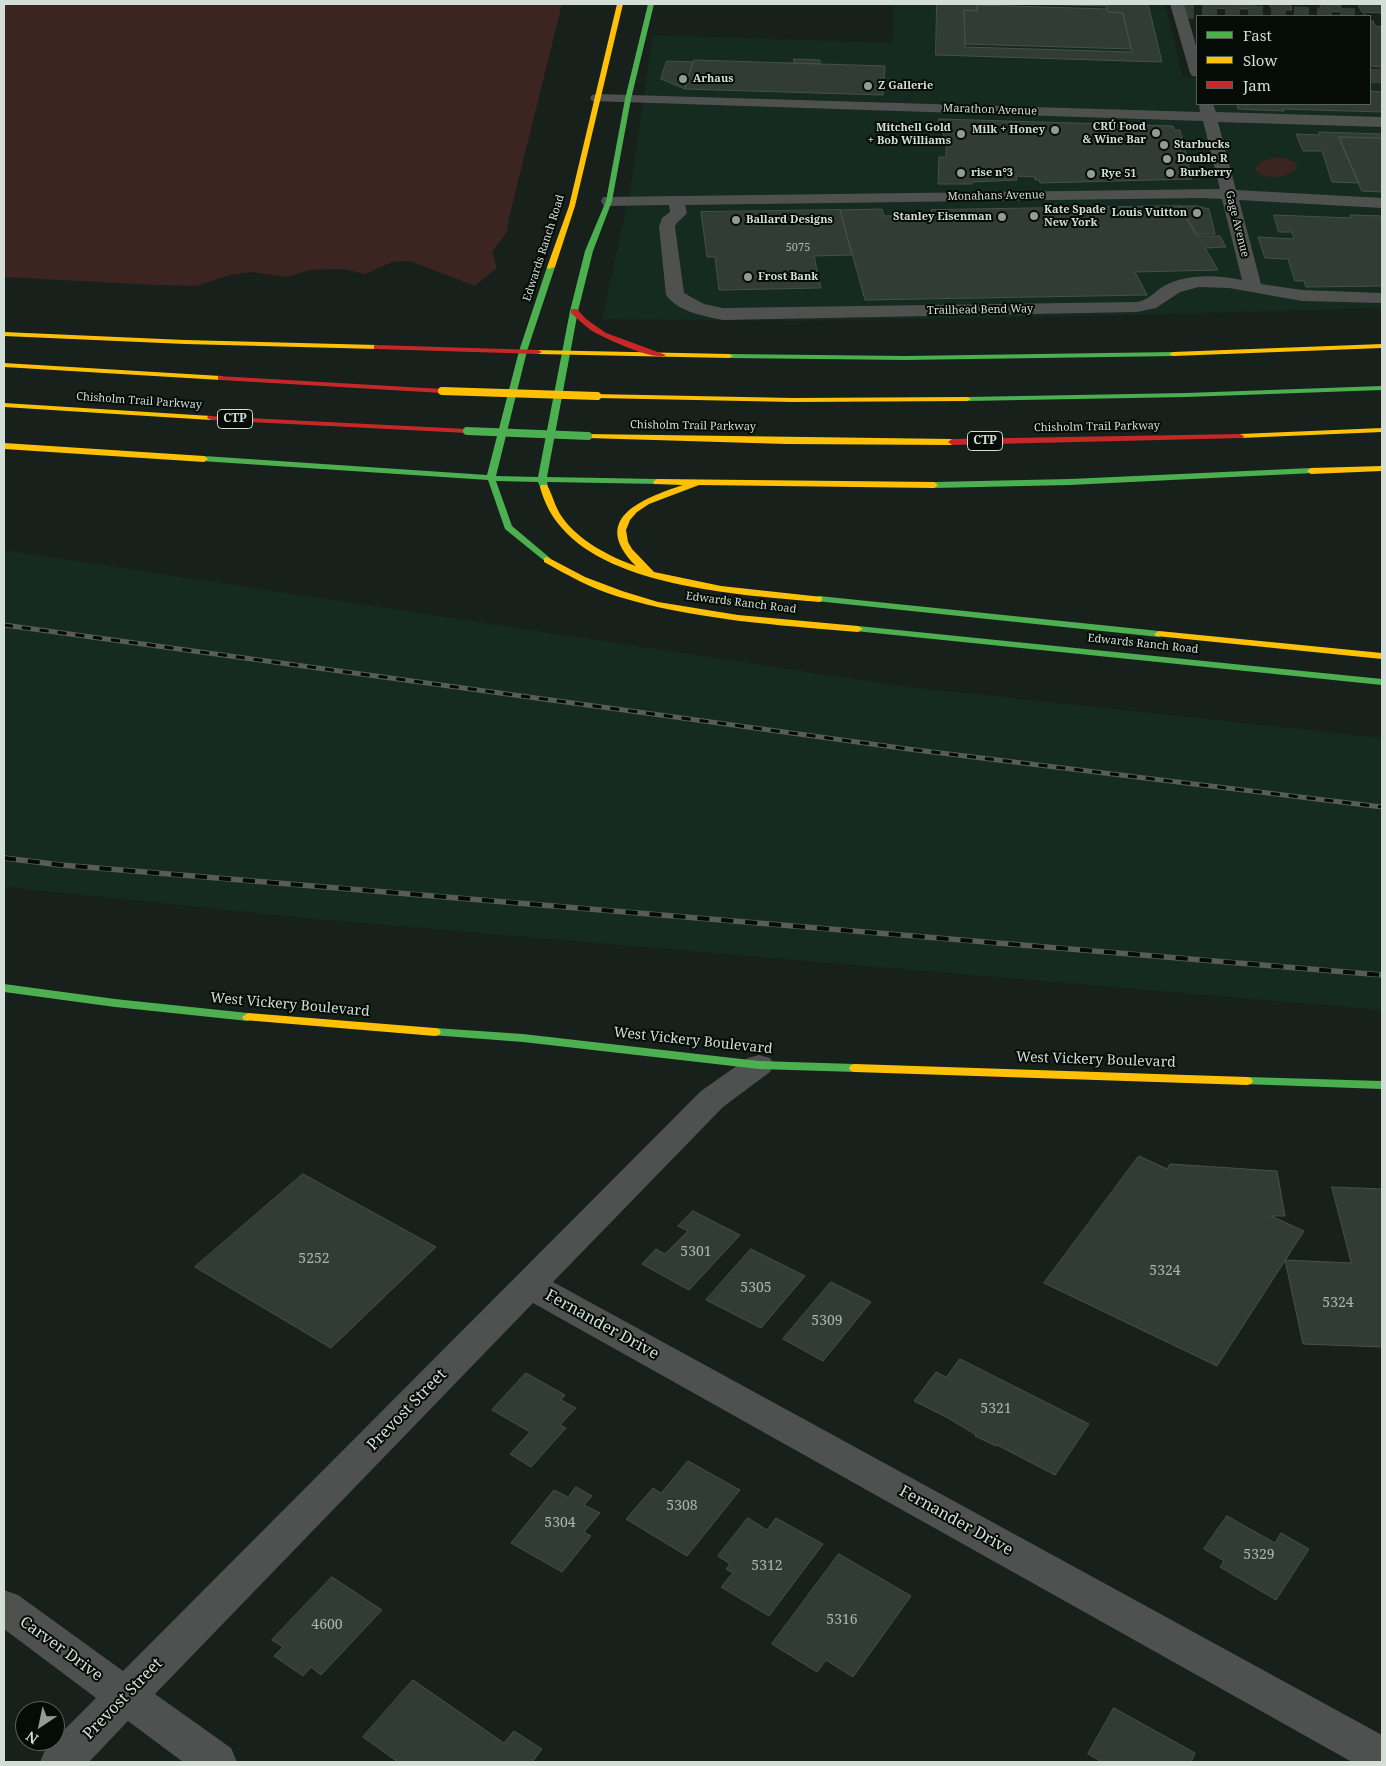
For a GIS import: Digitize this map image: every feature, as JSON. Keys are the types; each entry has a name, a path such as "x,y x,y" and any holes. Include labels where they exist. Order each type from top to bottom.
{"main road":[{"name":"Edwards Ranch Road","path":"620,4 582,166 577,208 524,351 491,478 508,527 548,561 607,590 696,613 1382,682"},
{"name":"Edwards Ranch Road","path":"651,4 605,200 589,250 574,311 542,480 545,497 558,519 577,539 612,560 648,572 671,579 734,591 1382,656"},
{"path":"582,166 586,175 588,192"},
{"path":"582,236 589,250"},
{"path":"574,311 589,327 599,334 662,355"},
{"path":"4,334 185,342 662,355 905,358 1115,356 1382,346"},
{"name":"Chisholm Trail Parkway","path":"4,365 442,391 696,399 956,399 1382,388"},
{"name":"Chisholm Trail Parkway","path":"4,405 467,431 761,440 988,441 1245,436 1382,430"},
{"path":"4,446 491,478 697,483 863,485 1070,482 1382,468"},
{"path":"648,572 629,552 621,534 626,518 646,500 697,483"},
{"name":"West Vickery Boulevard","path":"4,988 310,1023 523,1038 759,1064 1382,1085"}],"street":[{"path":"1177,4 1196,70"},
{"name":"Marathon Avenue","path":"597,98 1208,110 1382,122"},
{"name":"Gage Avenue","path":"1208,110 1253,287"},
{"name":"Monahans Avenue","path":"605,200 1229,194 1382,203"},
{"name":"Trailhead Bend Way","path":"676,200 679,213 668,222 666,227 675,295 686,305 704,311 723,314 1137,307 1156,303 1171,290 1188,284 1225,282 1299,295 1382,298"},
{"name":"Prevost Street","path":"61,1762 712,1100 759,1064"},
{"name":"Fernander Drive","path":"530,1285 1382,1757"},
{"name":"Carver Drive","path":"4,1607 216,1762"}],"shaded area":[{"path":"4,4 562,4 507,232 492,252 497,268 475,286 410,261 392,262 365,274 344,269 309,270 287,277 252,272 230,275 196,286 4,277"},
{"path":"894,4 1165,4 1183,77 1196,78 1196,105 1371,105 1371,84 1382,85 1382,308 795,321 602,319 630,191 653,35 892,43"},
{"path":"1272,158 1286,158 1296,163 1297,167 1287,174 1275,177 1269,177 1258,172 1255,168 1260,162"},
{"path":"4,550 900,686 1382,738 1382,1010 316,919 4,887"}],"building":[{"path":"937,4 977,4 977,11 964,10 965,47 1132,52 1123,13 1108,12 1106,6 1031,4 1148,4 1162,62 936,55"},
{"path":"1204,4 1253,4 1255,9 1205,8"},
{"path":"1270,4 1290,4 1292,10 1272,9"},
{"path":"1320,4 1340,5 1343,12 1323,11"},
{"path":"1358,4 1382,4 1382,13 1362,12"},
{"path":"977,5 1107,9 1108,12 1123,13 1131,49 965,44 964,10 977,11"},
{"path":"1371,21 1373,21 1375,26 1382,27 1382,67 1371,66"},
{"path":"794,59 820,60 820,64 794,63"},
{"path":"694,60 885,66 883,95 685,89"},
{"path":"667,61 693,62 685,89 661,79"},
{"path":"1371,91 1382,92 1382,112 1238,109 1237,105 1371,105"},
{"path":"939,119 1173,126 1174,130 1180,130 1192,179 1040,183 1039,180 1035,180 1035,177 1016,176 1017,180 972,182 972,184 938,184 939,157 946,157 946,140 944,140 943,130 939,130"},
{"path":"1319,132 1382,134 1382,138 1339,137 1359,183 1332,182 1322,151 1303,151 1296,134 1320,135"},
{"path":"1339,137 1382,138 1382,192 1362,191"},
{"path":"1180,206 1197,206 1209,209 1215,234 1196,234"},
{"path":"1180,206 1198,236 1220,236 1226,247 1205,248 1218,270 1135,272 1147,295 865,300 840,210 882,209 884,216 933,215 931,210"},
{"path":"840,210 852,255 814,256 821,288 719,290 715,257 707,257 701,212"},
{"path":"1274,215 1351,218 1350,215 1382,216 1382,286 1306,287 1304,281 1295,281 1288,259 1265,258 1258,237 1294,239 1292,232 1279,232"},
{"path":"1139,1156 1167,1169 1170,1164 1277,1171 1285,1216 1271,1216 1304,1231 1217,1366 1044,1283"},
{"path":"303,1174 436,1247 331,1348 195,1267"},
{"path":"1332,1187 1382,1189 1382,1347 1303,1344 1285,1260 1351,1263"},
{"path":"693,1211 740,1235 689,1290 642,1264 656,1249 665,1254 688,1231 678,1226"},
{"path":"751,1249 805,1276 761,1328 706,1300"},
{"path":"831,1282 871,1302 823,1361 783,1339"},
{"path":"960,1359 1089,1424 1055,1475 997,1445 975,1436 948,1418 914,1401 936,1372 946,1377"},
{"path":"526,1373 565,1395 561,1400 576,1408 560,1425 566,1428 531,1467 510,1454 530,1432 492,1410"},
{"path":"688,1461 740,1490 687,1556 626,1519 653,1488 661,1493"},
{"path":"576,1487 592,1496 584,1505 600,1513 584,1532 591,1536 562,1572 511,1543 554,1490 568,1497"},
{"path":"1227,1516 1275,1543 1281,1533 1309,1549 1276,1600 1220,1567 1224,1561 1204,1549"},
{"path":"748,1518 767,1530 776,1518 823,1544 769,1616 721,1587 733,1573 726,1569 730,1564 718,1556"},
{"path":"839,1554 911,1596 853,1677 826,1660 817,1672 772,1644"},
{"path":"332,1577 382,1610 321,1675 311,1667 303,1676 274,1656 283,1647 272,1640"},
{"path":"413,1680 504,1743 514,1731 542,1749 532,1762 398,1762 363,1737"},
{"path":"1114,1708 1195,1753 1191,1762 1102,1762 1088,1754"}],"tunnel":[{"path":"1179,11 1329,15"},
{"path":"1371,76 1382,76"}],"railway":[{"path":"4,625 908,749 1382,807"},
{"path":"4,858 61,865 1382,975"}],"traffic: fast":[{"path":"544,487 542,480 574,311 589,251 609,201 628,99 651,4"},
{"path":"547,560 508,527 491,478 523,351 551,267"},
{"path":"729,356 905,358 1173,354"},
{"path":"967,399 1186,395 1382,388"},
{"path":"467,431 588,436"},
{"path":"204,459 491,478 657,482"},
{"path":"934,485 1070,482 1311,471"},
{"path":"819,599 1159,634"},
{"path":"858,629 1382,682"},
{"path":"4,988 115,1003 248,1017"},
{"path":"435,1032 523,1038 759,1065 855,1068"},
{"path":"1247,1081 1382,1085"}],"traffic: slow":[{"path":"551,267 572,206 620,4"},
{"path":"4,334 185,342 377,347"},
{"path":"1173,354 1382,346"},
{"path":"538,352 729,356"},
{"path":"4,365 221,378"},
{"path":"442,391 597,396"},
{"path":"597,396 793,400 967,399"},
{"path":"4,405 211,418"},
{"path":"1240,436 1382,430"},
{"path":"588,436 786,441 952,442"},
{"path":"4,446 204,459"},
{"path":"1311,471 1382,468"},
{"path":"657,482 934,485"},
{"path":"648,572 631,554 623,542 621,530 625,519 646,502 697,483"},
{"path":"544,487 553,510 568,530 591,548 619,563 651,574 721,589 819,599"},
{"path":"547,560 581,579 618,593 657,604 738,618 858,629"},
{"path":"1159,634 1382,656"},
{"path":"248,1017 435,1032"},
{"path":"855,1068 1247,1081"}],"traffic: jam":[{"path":"574,311 593,328 604,334 626,344 662,355"},
{"path":"377,347 538,352"},
{"path":"221,378 442,391"},
{"path":"211,418 467,431"},
{"path":"952,442 1240,436"}],"place":[{"name":"Arhaus","path":"683,79"},
{"name":"Z Gallerie","path":"868,86"},
{"name":"Milk + Honey","path":"1055,130"},
{"name":"CRÚ Food & Wine Bar","path":"1156,133"},
{"name":"Mitchell Gold + Bob Williams","path":"961,134"},
{"name":"Starbucks","path":"1164,145"},
{"name":"Double R","path":"1167,159"},
{"name":"rise n°3","path":"961,173"},
{"name":"Burberry","path":"1170,173"},
{"name":"Rye 51","path":"1091,174"},
{"name":"Louis Vuitton","path":"1197,213"},
{"name":"Kate Spade New York","path":"1034,216"},
{"name":"Stanley Eisenman","path":"1002,217"},
{"name":"Ballard Designs","path":"736,220"},
{"name":"Frost Bank","path":"748,277"}]}
